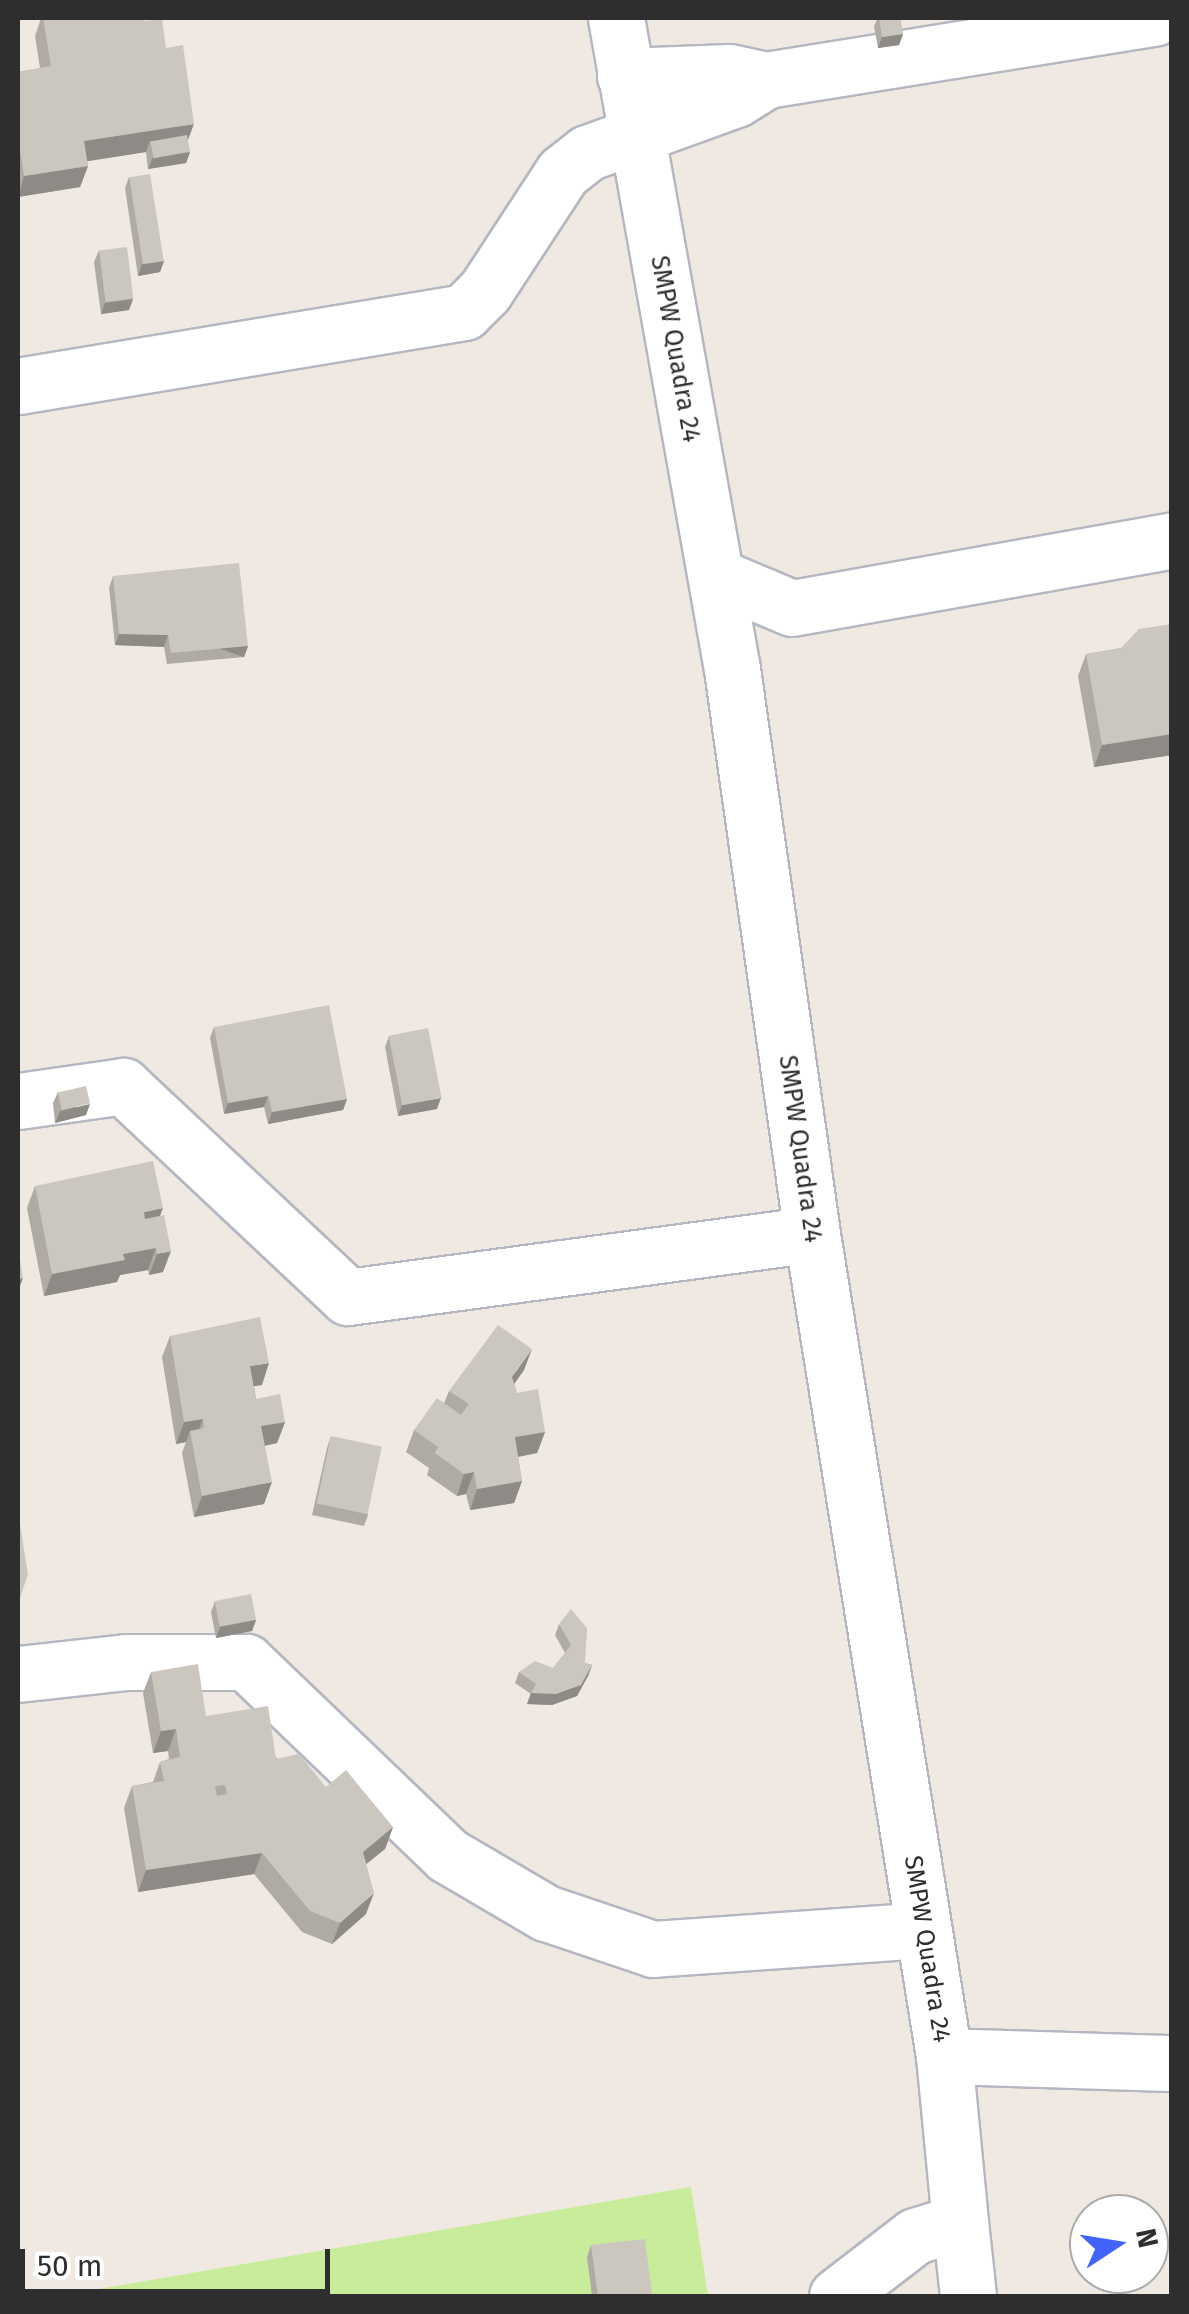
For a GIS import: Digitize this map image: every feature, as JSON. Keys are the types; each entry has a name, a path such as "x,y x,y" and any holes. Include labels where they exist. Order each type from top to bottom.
{"street":[{"name":"SMPW Quadra 24","path":"616,18 732,669 812,1234 944,2056 1172,2063"},
{"path":"18,386 464,312 485,291 563,172 587,154 636,138 766,80 1155,18"},
{"path":"625,76 729,72 766,80"},
{"path":"716,576 792,608 1172,540"},
{"path":"732,669 792,608"},
{"path":"18,1102 124,1086 348,1297 812,1234"},
{"path":"18,1674 126,1662 246,1662 447,1855 546,1913 654,1949 923,1930"},
{"path":"944,2056 968,2296"},
{"path":"837,2296 915,2236 960,2222"}],"green space":[{"path":"691,2187 708,2296 58,2296"}],"building":[{"path":"43,18 162,19 166,48 183,45 194,124 84,141 88,166 24,176 18,136 18,72 51,66"},
{"path":"879,18 900,18 903,34 882,37"},
{"path":"187,135 190,152 154,158 151,141"},
{"path":"150,174 164,261 143,264 129,177"},
{"path":"127,247 133,299 106,302 99,250"},
{"path":"239,563 248,646 171,653 168,635 119,634 113,576"},
{"path":"1172,624 1172,734 1102,745 1086,654 1121,648 1139,629"},
{"path":"329,1005 347,1099 272,1112 268,1096 228,1103 214,1027"},
{"path":"428,1028 442,1098 402,1105 389,1036"},
{"path":"86,1086 90,1104 62,1110 58,1093"},
{"path":"153,1161 163,1208 144,1212 145,1219 164,1215 171,1251 157,1254 156,1248 123,1254 125,1260 52,1274 35,1186"},
{"path":"18,1248 23,1278 18,1279"},
{"path":"260,1317 269,1363 250,1366 256,1399 280,1394 285,1422 261,1426 272,1482 202,1496 190,1431 204,1428 203,1419 184,1422 170,1336"},
{"path":"498,1325 532,1349 512,1377 517,1393 538,1389 545,1432 515,1437 522,1481 477,1489 474,1472 464,1474 435,1453 438,1447 414,1430 437,1398 461,1415 469,1404 449,1391"},
{"path":"331,1436 382,1447 368,1514 317,1503"},
{"path":"18,1512 28,1574 18,1605"},
{"path":"251,1594 256,1620 220,1627 215,1601"},
{"path":"571,1609 587,1628 585,1663 592,1665 581,1685 556,1694 531,1693 536,1684 519,1672 535,1661 553,1668 571,1645 559,1624"},
{"path":"198,1664 206,1716 268,1706 276,1759 299,1754 326,1787 346,1770 393,1827 363,1852 374,1893 340,1923 310,1911 262,1853 146,1870 132,1786 164,1781 160,1762 180,1757 176,1729 161,1731 151,1672","holes":["225,1785 227,1794 217,1796 215,1786"]},
{"path":"645,2239 652,2294 598,2296 591,2245"}]}
